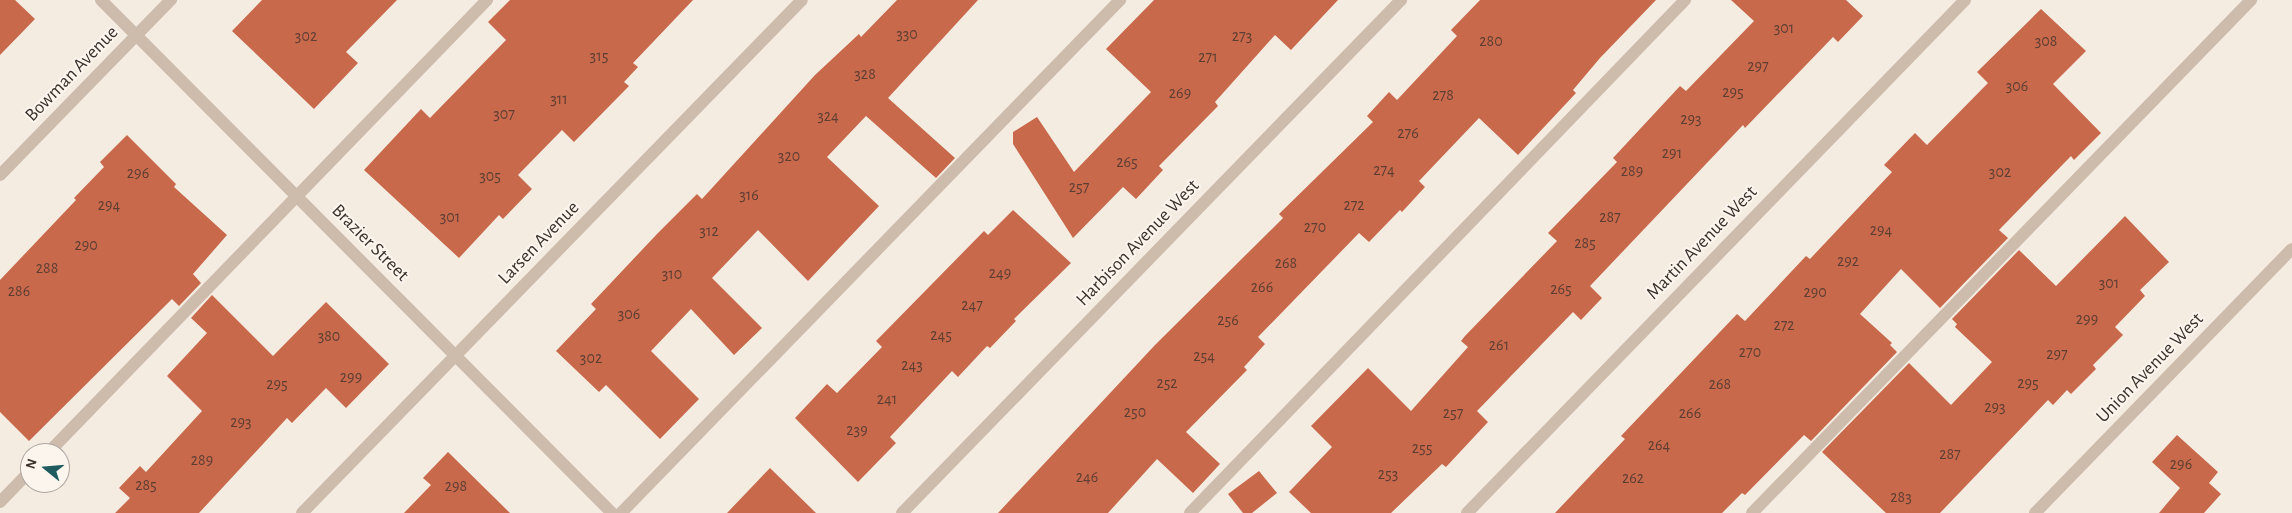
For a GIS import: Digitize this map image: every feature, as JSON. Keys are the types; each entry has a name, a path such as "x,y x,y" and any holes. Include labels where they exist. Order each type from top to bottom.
{"street":[{"name":"Brazier Street","path":"101,0 612,513"},
{"name":"Bowman Avenue","path":"0,175 171,0"},
{"path":"58,443 488,0"},
{"name":"Larsen Avenue","path":"302,513 802,0"},
{"path":"620,513 1120,0"},
{"name":"Harbison Avenue West","path":"902,513 1402,0"},
{"path":"1190,513 1686,0"},
{"name":"Martin Avenue West","path":"1466,513 1965,0"},
{"path":"1752,513 2251,0"},
{"name":"Union Avenue West","path":"2034,513 2292,249"},
{"path":"0,502 20,482"}],"building":[{"path":"0,0 15,0 35,19 0,55"},
{"path":"262,0 397,0 346,52 358,63 314,109 232,31"},
{"path":"510,0 693,0 633,63 638,67 624,82 629,86 574,142 562,130 518,175 532,189 503,219 499,215 459,258 364,170 421,109 430,118 506,40 488,22"},
{"path":"897,0 978,0 888,98 955,158 936,178 866,116 827,157 879,206 808,281 758,230 712,278 762,328 734,355 691,309 651,351 699,399 660,439 606,385 599,392 556,351 596,309 591,304 657,234 697,194 702,199 815,75 859,34 861,37"},
{"path":"1154,0 1338,0 1291,50 1275,35 1215,102 1218,106 1159,166 1163,170 1136,199 1123,187 1073,238 1013,144 1013,132 1037,117 1074,172 1151,92 1106,49"},
{"path":"1480,0 1656,0 1600,58 1573,90 1576,93 1518,155 1479,118 1419,181 1425,187 1402,212 1400,210 1369,242 1359,233 1258,337 1265,344 1244,367 1247,370 1186,432 1220,464 1193,493 1157,459 1108,513 998,513 1155,345 1283,218 1279,214 1373,122 1367,116 1389,92 1397,100 1457,36 1451,30"},
{"path":"1731,0 1846,0 1863,16 1838,42 1833,37 1745,128 1743,125 1590,286 1602,298 1581,320 1573,312 1477,411 1488,422 1446,467 1442,464 1391,513 1311,513 1289,492 1332,447 1311,426 1368,368 1411,411 1468,347 1461,341 1465,336 1557,241 1548,233 1617,162 1613,158 1680,86 1686,91 1754,21"},
{"path":"2041,9 2086,51 2053,84 2101,133 2074,160 2071,156 1999,230 2008,238 1940,308 1901,269 1860,314 1892,343 1890,345 1897,352 1811,441 1804,435 1745,495 1742,493 1722,513 1555,513 1625,439 1621,436 1737,314 1745,321 1806,256 1810,259 1892,172 1884,165 1915,133 1927,145 1988,83 1977,72"},
{"path":"127,135 176,184 174,187 227,235 193,274 201,283 179,306 172,299 29,441 0,412 0,280 76,200 74,198 104,167 100,162"},
{"path":"1013,210 1071,263 1014,319 1016,321 990,348 987,346 958,377 952,371 890,437 896,443 858,482 795,418 827,384 837,393 882,347 876,341 984,231 988,235"},
{"path":"2125,216 2169,262 2140,290 2145,296 2115,327 2123,335 2093,365 2096,369 2071,394 2067,390 2053,405 2048,400 1940,513 1886,513 1822,452 1909,363 1951,405 1992,362 1955,327 1957,324 1952,319 2019,250 2056,286"},
{"path":"212,295 273,356 326,302 389,364 346,408 326,388 292,423 287,418 199,513 115,513 130,498 119,488 140,466 146,472 202,411 167,376 207,333 191,318"},
{"path":"2177,435 2218,472 2209,483 2221,494 2204,513 2159,513 2180,488 2152,462"},
{"path":"448,452 510,513 404,513 431,485 423,478"},
{"path":"770,468 816,513 727,513"},
{"path":"1259,471 1277,493 1252,513 1243,513 1228,494"}]}
